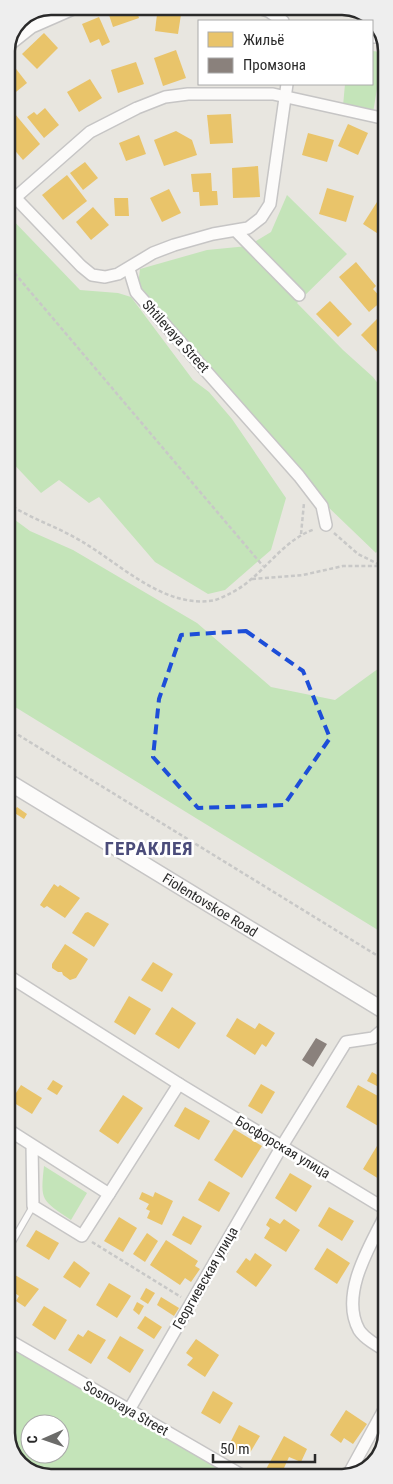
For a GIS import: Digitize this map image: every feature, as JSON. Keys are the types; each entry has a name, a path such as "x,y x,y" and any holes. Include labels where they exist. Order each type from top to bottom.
{"main road":[{"name":"Fiolentovskoe Road","path":"15,786 378,1007"}],"street":[{"path":"18,38 32,27 59,15"},
{"path":"287,85 285,97 274,188 270,204 261,218 248,228 213,234 174,245 153,253 130,269 118,274 92,275 81,266 16,197 90,132 152,101 165,97 188,94 273,94 285,97 378,117"},
{"path":"236,231 299,295"},
{"name":"Shtilevaya Street","path":"130,269 136,292 299,476 322,506 326,525"},
{"name":"Босфорская улица","path":"15,980 179,1084 378,1205"},
{"name":"Георгиевская улица","path":"128,1410 282,1146 346,1042 373,1038 378,1034"},
{"path":"32,1145 33,1206 82,1236 179,1084"},
{"path":"15,1135 109,1194"},
{"path":"378,1229 357,1272 353,1308 360,1330 378,1345"},
{"name":"Sosnovaya Street","path":"15,1344 231,1469"},
{"path":"352,1467 378,1420"}],"lane":[{"path":"15,1238 33,1206"}],"path":[{"path":"15,274 263,566"},
{"path":"299,476 304,505 300,534"},
{"path":"15,508 28,517 80,540 135,578 173,597 210,602 233,592 251,579 300,534 326,525 358,554 378,564"},
{"path":"251,579 303,575 343,566 378,566"},
{"path":"15,733 378,956"},
{"path":"82,1236 191,1303"}],"highlighted area":[{"path":"246,631 303,671 330,738 284,805 198,808 153,757 159,699 181,635"}],"green space":[{"path":"373,51 378,52 378,82 373,113 343,106 345,85 373,85"},
{"path":"287,195 347,254 297,303 378,384 378,549 376,553 325,504 137,295 140,269 207,250 248,246 271,232"},
{"path":"15,222 80,290 118,293 131,297 193,380 209,392 232,419 286,498 271,550 225,590 208,594 155,562 99,497 89,503 59,480 41,493 15,465"},
{"path":"15,520 30,531 73,550 197,623 271,687 335,700 378,669 378,930 15,707"},
{"path":"44,1166 87,1193 71,1220 45,1199 42,1187"},
{"path":"15,1349 225,1469 42,1468 33,1464 70,1464 70,1414 20,1414 20,1451 15,1433"}],"building: Жильё":[{"path":"109,15 138,15 139,18 113,27"},
{"path":"157,15 181,15 178,34 155,31"},
{"path":"99,17 110,42 102,46 99,39 90,43 82,24"},
{"path":"44,33 58,48 37,69 22,54"},
{"path":"176,50 186,78 163,86 154,58"},
{"path":"136,62 144,84 118,93 111,70"},
{"path":"15,68 27,83 15,93"},
{"path":"90,79 102,98 79,112 67,92"},
{"path":"45,108 59,125 44,138 27,117 34,112 37,115"},
{"path":"15,114 40,144 23,160 15,151"},
{"path":"231,114 233,143 210,144 207,115"},
{"path":"348,124 368,133 358,155 338,146"},
{"path":"176,131 192,140 197,155 164,166 154,140"},
{"path":"308,133 334,140 327,162 302,155"},
{"path":"139,135 146,154 126,161 119,143"},
{"path":"85,162 98,178 83,190 70,173"},
{"path":"258,166 260,197 233,198 232,168"},
{"path":"211,173 212,191 217,191 218,205 200,206 199,192 193,192 191,174"},
{"path":"67,175 87,201 63,220 42,195"},
{"path":"327,188 354,196 346,222 319,214"},
{"path":"169,189 181,213 162,222 150,198"},
{"path":"114,198 128,198 129,216 115,216"},
{"path":"377,202 378,203 378,234 363,224"},
{"path":"93,207 109,225 91,240 76,222"},
{"path":"356,262 376,286 373,289 378,294 378,304 369,312 339,277"},
{"path":"330,301 352,324 338,337 316,314"},
{"path":"378,318 378,353 361,335"},
{"path":"17,807 27,814 24,819 15,813"},
{"path":"54,884 58,887 60,885 80,898 65,918 47,906 44,908 40,905"},
{"path":"88,912 109,924 94,947 72,933 85,913"},
{"path":"65,944 88,959 76,978 70,980 62,972 52,968 52,964"},
{"path":"153,962 173,974 162,992 141,980"},
{"path":"129,996 151,1009 135,1035 114,1022"},
{"path":"172,1007 196,1023 179,1049 155,1034"},
{"path":"237,1018 255,1029 259,1023 275,1033 266,1047 262,1044 255,1055 226,1036"},
{"path":"372,1072 378,1075 377,1086 367,1081"},
{"path":"53,1080 63,1086 57,1095 47,1089"},
{"path":"261,1084 275,1092 262,1114 248,1106"},
{"path":"21,1085 42,1098 32,1114 15,1103 15,1095"},
{"path":"358,1085 378,1096 378,1126 346,1107"},
{"path":"123,1095 143,1108 118,1144 99,1131"},
{"path":"185,1107 210,1121 199,1140 174,1126"},
{"path":"234,1129 262,1146 242,1178 214,1160"},
{"path":"378,1144 378,1178 363,1169"},
{"path":"290,1173 312,1186 296,1212 275,1198"},
{"path":"209,1181 230,1193 219,1212 198,1200"},
{"path":"142,1192 153,1197 155,1192 173,1201 162,1225 147,1218 150,1211 146,1209 149,1204 139,1199"},
{"path":"329,1207 354,1221 342,1241 318,1226"},
{"path":"183,1216 202,1226 191,1245 172,1235"},
{"path":"119,1217 137,1228 123,1252 104,1241"},
{"path":"270,1218 280,1224 284,1219 300,1230 286,1252 264,1238 270,1228 266,1225"},
{"path":"36,1230 59,1243 49,1260 26,1246"},
{"path":"147,1233 158,1241 145,1262 133,1254"},
{"path":"166,1240 198,1261 195,1266 200,1269 191,1282 185,1278 180,1285 150,1265"},
{"path":"327,1248 350,1263 337,1284 314,1269"},
{"path":"255,1253 272,1265 256,1287 236,1272 246,1258 250,1261"},
{"path":"74,1261 90,1273 80,1288 63,1277"},
{"path":"15,1275 39,1289 25,1307 16,1301 19,1296 15,1293"},
{"path":"109,1283 131,1296 117,1318 96,1305"},
{"path":"146,1288 155,1293 148,1304 140,1299"},
{"path":"161,1297 179,1308 174,1316 157,1305"},
{"path":"137,1302 144,1306 139,1315 133,1310"},
{"path":"44,1306 67,1320 55,1340 32,1325"},
{"path":"145,1316 162,1327 154,1339 137,1328"},
{"path":"88,1330 106,1340 91,1364 68,1350 78,1334 83,1337"},
{"path":"120,1336 144,1350 130,1373 107,1358"},
{"path":"196,1339 219,1355 205,1377 187,1365 193,1358 186,1353"},
{"path":"213,1391 233,1403 220,1424 201,1413"},
{"path":"346,1410 367,1424 353,1444 344,1438 341,1443 330,1435"},
{"path":"239,1425 260,1436 248,1456 229,1445"},
{"path":"284,1436 307,1449 301,1462 289,1457 284,1468 285,1469 266,1469"}],"building: Промзона":[{"path":"316,1038 327,1044 313,1067 302,1060"}],"district":[{"name":"ГЕРАКЛЕЯ","path":"149,848"}]}
